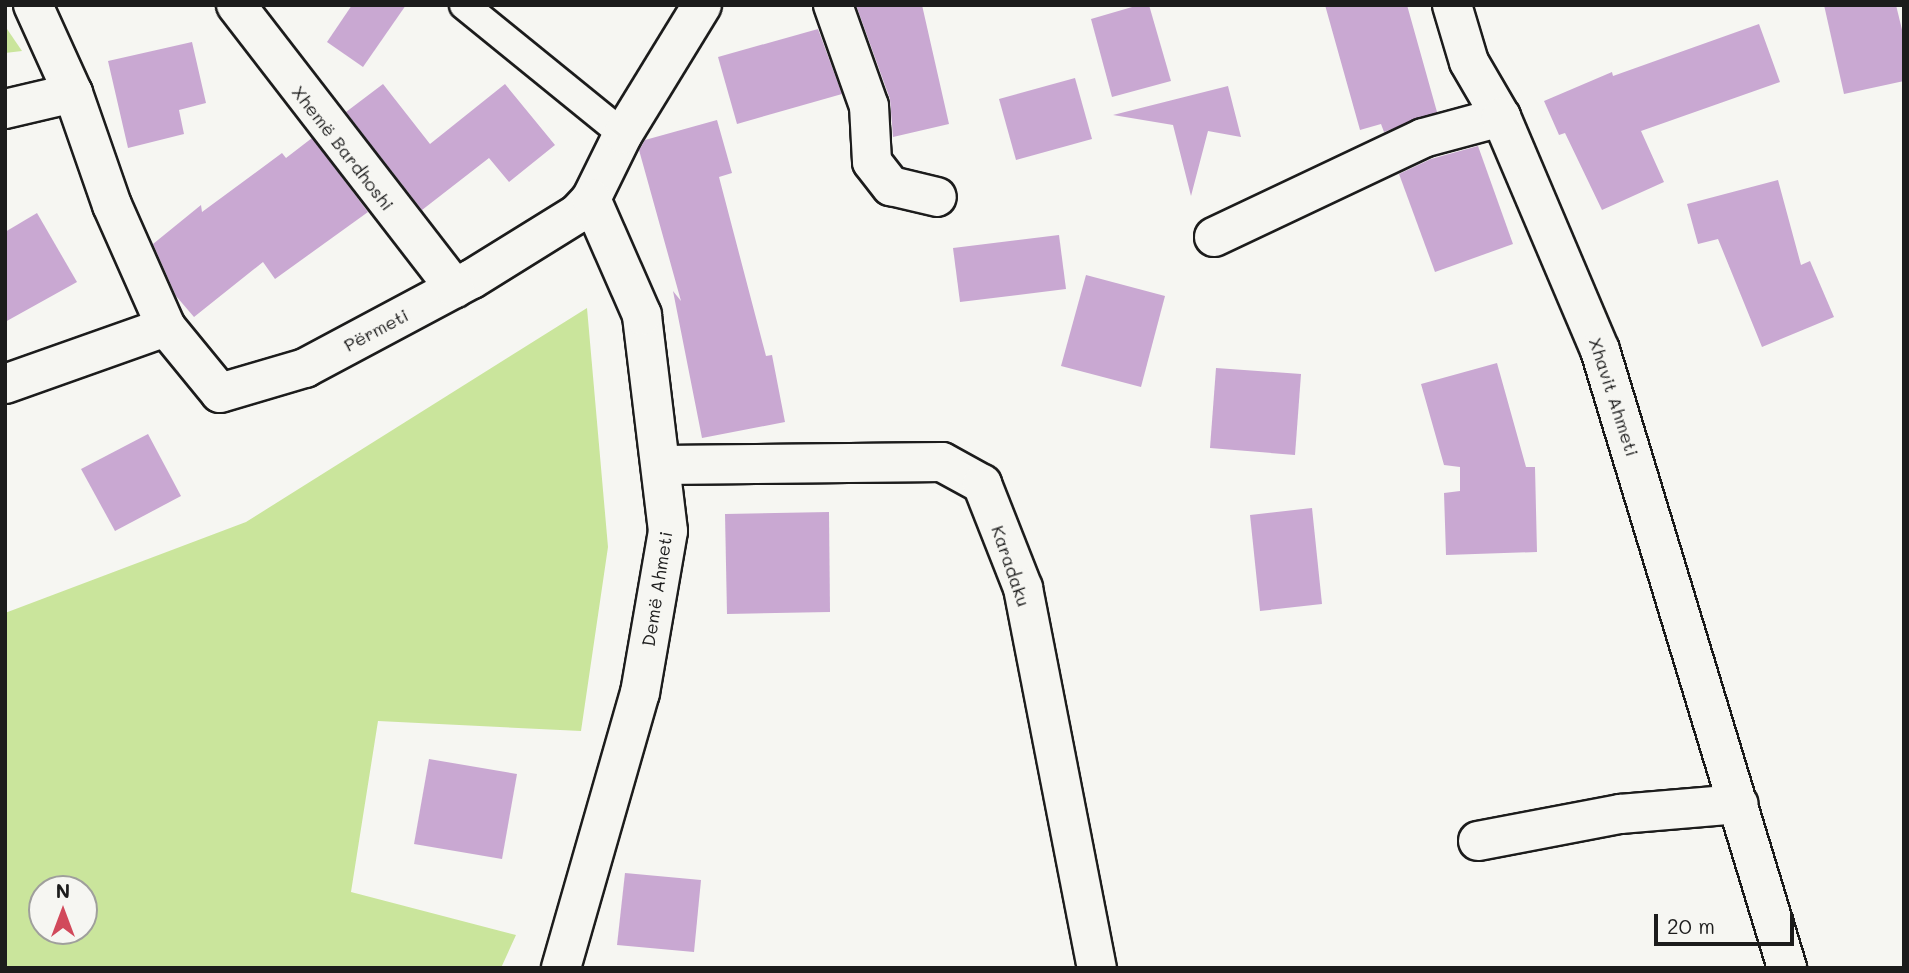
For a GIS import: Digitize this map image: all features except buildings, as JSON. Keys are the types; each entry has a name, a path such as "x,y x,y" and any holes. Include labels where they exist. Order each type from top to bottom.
{"street":[{"name":"Përmeti","path":"33,5 73,93 112,205 166,327 220,393 304,368 455,288 578,214 591,199"},
{"name":"Xhemë Bardhoshi","path":"236,5 455,288"},
{"path":"591,199 623,134 702,5"},
{"path":"833,5 869,106 872,162 891,186 937,197"},
{"name":"Xhavit Ahmeti","path":"1452,5 1469,61 1502,117 1609,374 1787,968"},
{"path":"5,109 73,93"},
{"path":"1214,237 1423,138 1502,117"},
{"name":"Demë Ahmeti","path":"561,968 640,693 668,531 663,466 642,315 591,199"},
{"path":"5,384 166,327"},
{"name":"Karadaku","path":"663,466 942,462 982,484 1023,588 1097,968"},
{"path":"1478,841 1620,814 1739,804"}],"lane":[{"path":"464,5 623,134"}],"green space":[{"path":"5,26 22,51 5,53"},
{"path":"587,308 608,547 581,731 378,721 351,892 516,935 501,968 5,968 5,613 246,522"}]}
